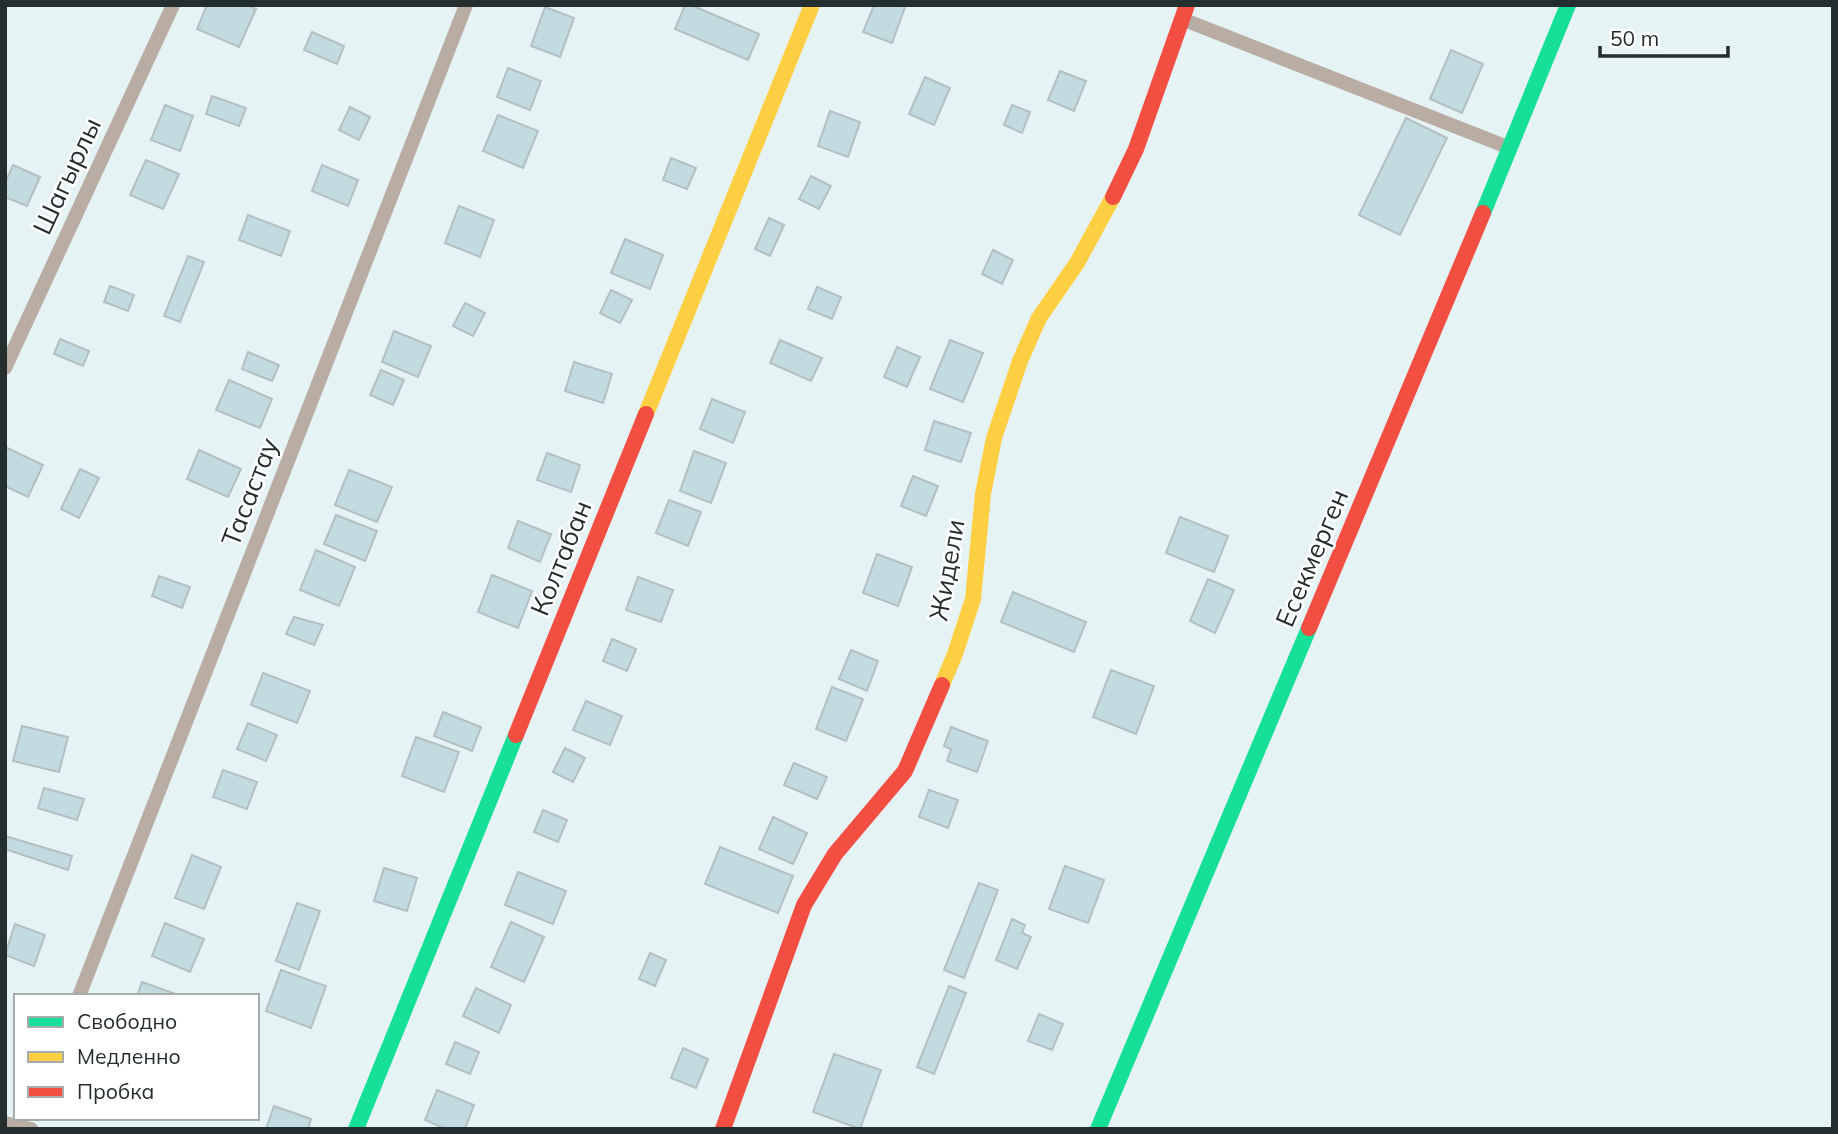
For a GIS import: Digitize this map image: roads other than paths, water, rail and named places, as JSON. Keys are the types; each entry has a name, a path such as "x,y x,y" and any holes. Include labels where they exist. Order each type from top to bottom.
{"street":[{"name":"Шагырлы","path":"5,368 173,5"},
{"name":"Тасастау","path":"80,994 466,5"},
{"name":"Колтабан","path":"356,1129 812,5"},
{"name":"Eсекмерген","path":"1098,1129 1568,5"},
{"path":"1184,12 1510,148"},
{"name":"Жидели","path":"723,1129 804,905 835,854 905,771 955,654 973,599 983,494 994,438 1020,361 1038,318 1077,263 1136,149 1184,12"},
{"path":"5,1123 29,1128"}]}
